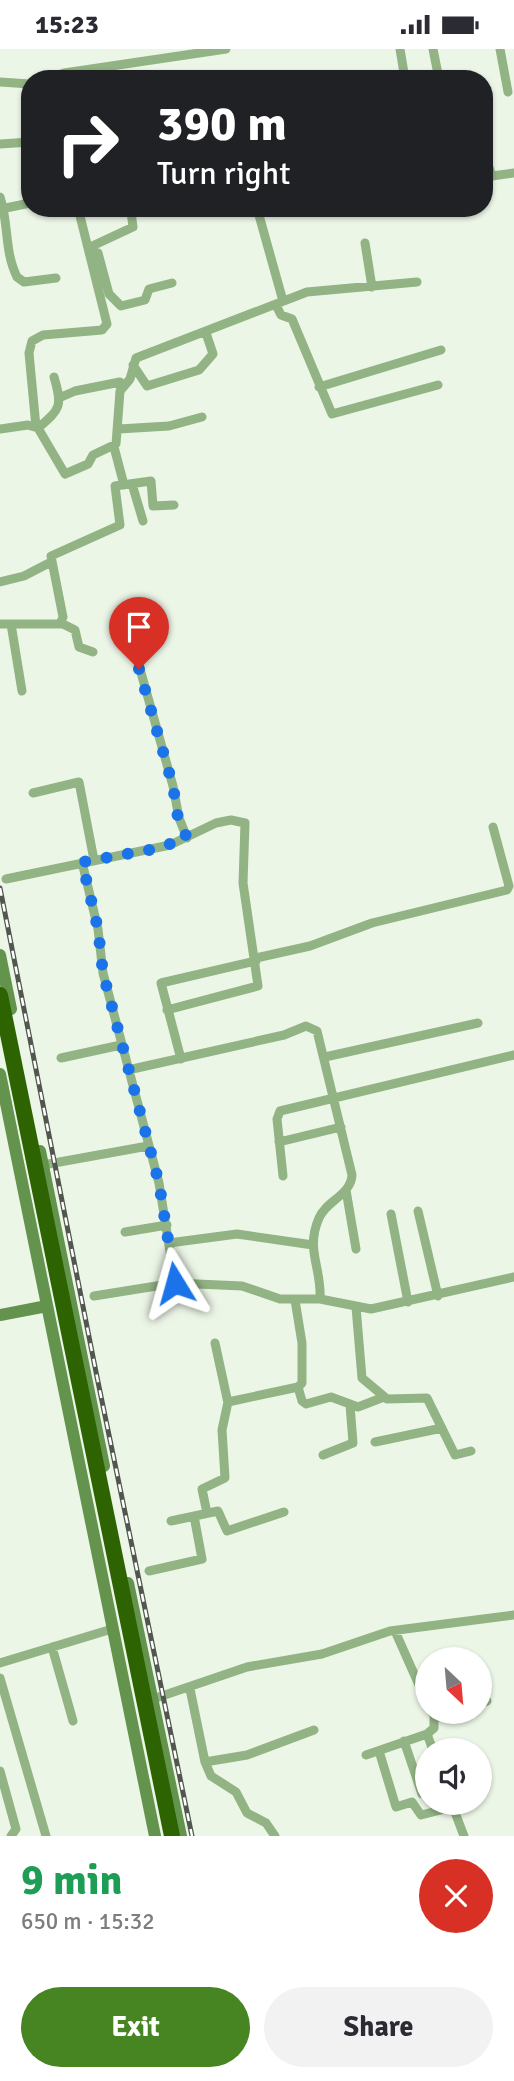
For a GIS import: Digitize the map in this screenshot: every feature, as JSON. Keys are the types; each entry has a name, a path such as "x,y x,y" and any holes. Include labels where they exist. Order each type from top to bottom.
{"highway":[{"path":"0,995 173,1836"},
{"path":"0,1038 162,1836"}],"street":[{"path":"84,70 226,49"},
{"path":"400,49 404,70"},
{"path":"433,49 437,70"},
{"path":"500,49 508,92"},
{"path":"0,82 21,83"},
{"path":"0,144 21,143"},
{"path":"493,175 514,173"},
{"path":"0,197 5,237 16,277 24,282 56,278"},
{"path":"2,209 21,206"},
{"path":"80,217 107,324 102,330 44,335 32,341 29,353 37,428 64,474 88,464 93,455 114,447"},
{"path":"88,250 132,227 131,217"},
{"path":"259,217 281,315 292,319 332,414 438,385"},
{"path":"365,243 372,287"},
{"path":"88,250 98,253 109,294 121,306 145,300 148,290 172,283"},
{"path":"143,521 114,447 119,429 120,391 130,379 132,364 139,356 314,291 417,282"},
{"path":"132,364 146,386 199,370 213,354 206,333"},
{"path":"319,387 441,350"},
{"path":"1,426 37,428 55,415 59,398 54,377"},
{"path":"59,398 75,391 120,382"},
{"path":"119,429 169,426 202,417"},
{"path":"61,623 51,562 53,554 120,525 114,488 152,482 154,508 174,505"},
{"path":"0,582 24,576 51,562"},
{"path":"0,624 54,626 61,623 75,630 79,647 93,652"},
{"path":"11,624 23,691"},
{"path":"136,655 173,786 178,818 187,838"},
{"path":"33,793 79,782 94,860"},
{"path":"6,879 155,849 187,838 216,823 233,820 246,824 243,883 256,960 256,989 167,1010"},
{"path":"181,1059 160,986 163,982 310,946 372,923 507,890 509,886 493,827"},
{"path":"82,862 121,1045 167,1225 175,1283"},
{"path":"0,955 181,1836"},
{"path":"325,1057 478,1023"},
{"path":"128,1070 284,1035 306,1026 317,1031 351,1169 351,1180 346,1190 320,1215 313,1245 313,1260 321,1277 320,1299"},
{"path":"61,1058 121,1045"},
{"path":"283,1176 278,1112 514,1055"},
{"path":"0,1074 155,1836"},
{"path":"279,1142 341,1127"},
{"path":"43,1165 148,1146"},
{"path":"346,1190 356,1249"},
{"path":"418,1211 438,1296"},
{"path":"391,1214 408,1302"},
{"path":"125,1232 167,1225"},
{"path":"169,1243 237,1234 313,1245"},
{"path":"37,1255 61,1251"},
{"path":"94,1296 151,1284 175,1283 242,1286 280,1299 320,1299 356,1307 380,1308 514,1277"},
{"path":"228,1403 298,1387 302,1383 303,1367 295,1300"},
{"path":"0,1315 47,1306"},
{"path":"356,1307 359,1372 384,1397 399,1400 427,1398 455,1455 471,1451"},
{"path":"207,1513 202,1489 225,1478 222,1430 228,1403 215,1343"},
{"path":"298,1387 304,1403 331,1397 350,1405 363,1406 384,1397"},
{"path":"323,1455 353,1443 350,1405"},
{"path":"374,1442 442,1428"},
{"path":"171,1521 218,1511 227,1531 284,1512"},
{"path":"149,1571 202,1559 194,1516"},
{"path":"107,1605 132,1601"},
{"path":"152,1699 190,1689 253,1665 322,1654 395,1631 514,1615"},
{"path":"0,1663 112,1629"},
{"path":"395,1631 415,1676"},
{"path":"52,1647 73,1721"},
{"path":"0,1678 46,1836"},
{"path":"190,1689 205,1762 214,1780 236,1792 247,1813 266,1823 275,1836"},
{"path":"366,1755 428,1734 434,1728 434,1724"},
{"path":"205,1762 247,1755 314,1730"},
{"path":"428,1734 429,1738"},
{"path":"404,1741 415,1773"},
{"path":"379,1751 396,1807 412,1802 422,1815 453,1807 464,1836"},
{"path":"0,1771 16,1829 11,1836"},
{"path":"149,1811 175,1806"}],"railway":[{"path":"0,888 192,1836"}],"route":[{"path":"139,669 173,786 178,818 187,838 155,849 82,862 98,929 103,973 159,1183 175,1283"}]}
